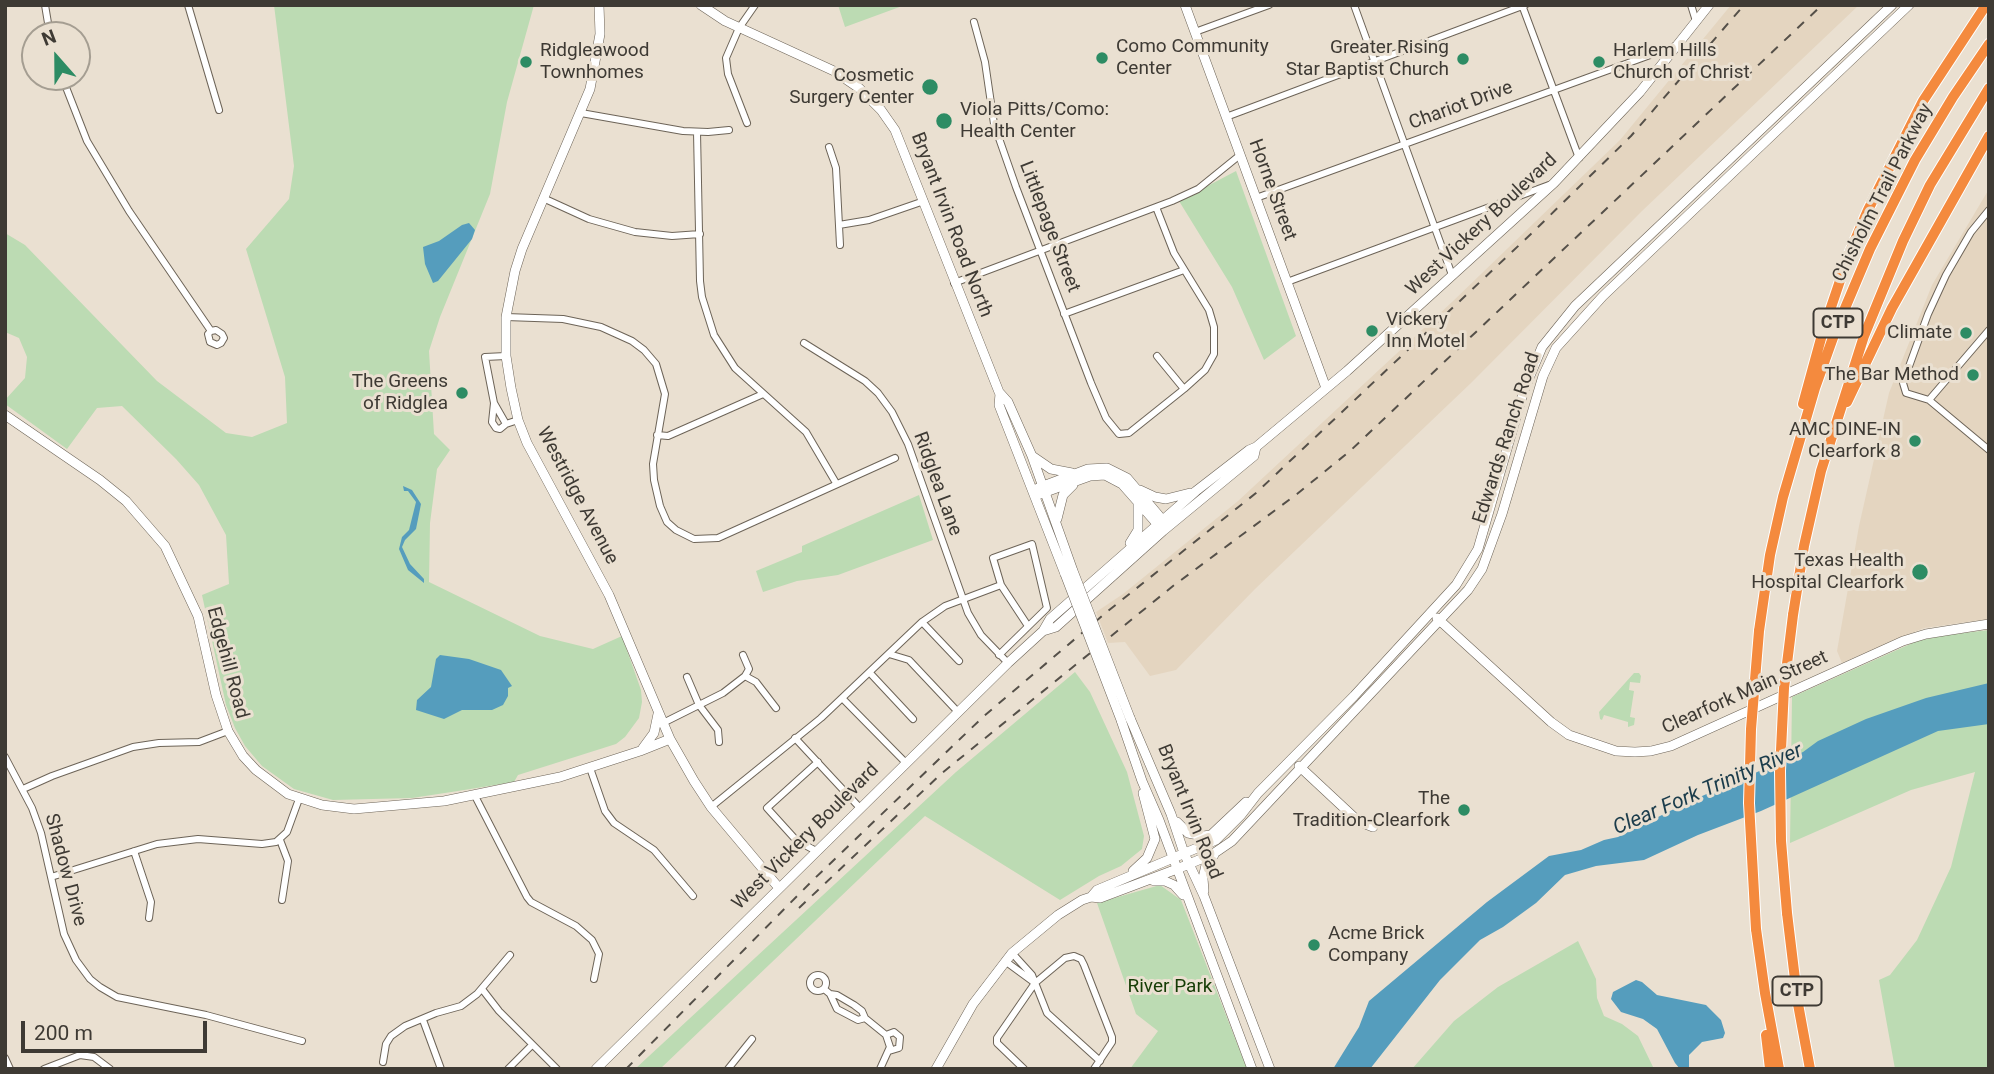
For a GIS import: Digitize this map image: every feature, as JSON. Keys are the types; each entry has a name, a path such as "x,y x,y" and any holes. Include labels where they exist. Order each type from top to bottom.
{"highway":[{"path":"1783,497 1810,373 1857,234 1923,101 1986,5"},
{"name":"Chisholm Trail Parkway","path":"1779,1069 1756,929 1749,803 1759,631 1770,555 1783,497 1822,368 1865,259 1927,139 1989,44"},
{"name":"Chisholm Trail Parkway","path":"1810,1069 1798,1004 1787,913 1781,841 1780,760 1784,688 1807,533 1828,446 1864,336 1903,240 1936,175 1989,88"},
{"path":"1828,446 1892,308 1989,136"},
{"path":"1765,993 1766,1041 1770,1069"}],"street":[{"path":"188,5 219,110"},
{"name":"Westridge Avenue","path":"599,5 600,34 595,71 581,113 522,249 506,317 506,356 518,420 544,476 609,596 670,739 712,807 779,888"},
{"name":"Bryant Irvin Road North","path":"701,5 739,28 823,65 859,88 881,110 895,130 1000,394 1009,402 1032,456 1057,524 1069,572"},
{"path":"747,124 728,74 726,58 739,28 755,5"},
{"name":"Horne Street","path":"1185,5 1326,388"},
{"path":"1195,33 1269,5"},
{"path":"1354,5 1452,275"},
{"path":"1691,5 1696,21"},
{"name":"West Vickery Boulevard","path":"1043,631 1056,626 1196,491 1256,447 1326,388 1413,313 1554,183 1640,92 1709,5"},
{"name":"Edwards Ranch Road","path":"1122,884 1216,840 1456,585 1478,549 1524,390 1542,347 1575,306 1892,5"},
{"name":"Edwards Ranch Road","path":"1122,884 1177,869 1216,852 1232,841 1468,590 1482,569 1543,376 1556,348 1603,296 1909,5"},
{"path":"1226,117 1523,6 1579,158"},
{"name":"Littlepage Street","path":"974,22 985,62 992,116 997,132 1106,418 1119,434 1129,433 1184,389"},
{"name":"Chariot Drive","path":"1256,198 1678,45"},
{"path":"67,91 87,141 130,211 211,331"},
{"path":"581,113 697,132 729,130"},
{"path":"697,132 699,281 711,328 735,368 806,432 836,483"},
{"path":"829,147 836,168 840,245"},
{"path":"954,283 1198,189 1240,155"},
{"path":"1287,282 1554,183"},
{"path":"543,198 589,219 635,232 672,236 700,234"},
{"path":"839,225 869,220 924,201"},
{"path":"1156,207 1174,253 1209,310 1215,341 1210,362 1205,370 1184,389 1157,356"},
{"path":"1989,211 1971,232 1947,275 1928,314 1903,383 1906,393 1929,400 1989,450"},
{"path":"1065,314 1184,270"},
{"path":"1575,306 1585,316"},
{"path":"506,317 583,322 618,333 644,350 656,364 665,394 653,464 660,506 667,522 686,536 704,540 718,538 895,457"},
{"path":"1929,400 1989,330"},
{"name":"Ridglea Lane","path":"804,342 866,381 892,412 908,444 968,613 981,635 1007,663"},
{"path":"506,356 485,358 496,414 506,424"},
{"path":"657,435 668,436 763,394"},
{"name":"Bryant Irvin Road North","path":"1000,394 999,405 1069,572"},
{"path":"496,414 492,422 496,428 500,429 518,420"},
{"name":"Edgehill Road","path":"5,415 127,501 165,546 198,616 216,695 228,731 243,756 256,770 274,786 299,799 354,809 444,802 590,768 670,739"},
{"name":"West Vickery Boulevard","path":"596,1069 1007,663 1043,631 1050,619 1107,567 1254,456 1256,447"},
{"path":"1032,456 1051,469 1078,477 1111,477 1122,484 1163,525"},
{"path":"1034,493 1098,468 1107,468 1127,478 1163,525"},
{"path":"1057,524 1063,495 1078,477"},
{"path":"1136,488 1166,499 1196,491"},
{"path":"1107,567 1127,548 1138,530 1138,502"},
{"path":"1485,523 1497,526"},
{"path":"999,655 1028,626 1048,606 1032,544 993,558 1001,585 1028,626"},
{"name":"Bryant Irvin Road","path":"1069,572 1126,719 1171,814 1270,1069"},
{"path":"712,807 842,698 922,622 945,606 1001,585"},
{"name":"Clearfork Main Street","path":"1431,612 1543,715 1569,735 1591,745 1635,752 1671,746 1903,642 1926,634 1989,624"},
{"path":"922,622 959,662"},
{"path":"889,654 909,660 958,712"},
{"path":"663,723 723,693 745,676 749,669 743,655"},
{"path":"870,673 913,719"},
{"path":"745,676 756,682 776,708"},
{"path":"687,677 699,705 718,730 719,742"},
{"path":"1344,724 1355,706 1359,690"},
{"path":"842,698 906,763"},
{"path":"640,751 654,733 658,712"},
{"name":"Bryant Irvin Road","path":"1126,719 1142,781 1252,1069"},
{"path":"23,789 133,747 199,742 228,731"},
{"path":"795,738 860,808"},
{"name":"Shadow Drive","path":"5,757 23,789 41,833 64,934 82,970 100,988 117,997 206,1015 302,1041"},
{"path":"1291,759 1358,821 1373,827"},
{"path":"816,851 796,841 767,808 818,762"},
{"path":"590,768 605,811 614,824 654,850 693,896"},
{"path":"1122,884 1144,861 1155,844 1142,781"},
{"path":"1171,814 1188,833 1211,835 1258,793"},
{"path":"475,796 531,902 576,926 592,940 599,954 594,979"},
{"path":"51,877 157,844 198,839 262,844 280,840 287,832 299,799"},
{"path":"280,840 288,861 282,900"},
{"path":"134,851 152,902 149,918"},
{"path":"1204,896 1203,878 1206,865 1216,852"},
{"path":"936,1069 973,1004 1005,961 1058,915 1091,897 1097,890 1122,884 1166,881 1174,885 1187,900"},
{"path":"1012,953 1032,975 1046,1013 1100,1061"},
{"path":"383,1062 386,1044 391,1036 405,1026 461,1006 482,989 510,955"},
{"path":"1024,1069 997,1043 997,1038 1035,983 1065,958 1073,956 1081,959 1084,965 1112,1037 1094,1069"},
{"path":"1005,961 1035,983"},
{"path":"482,989 499,1011 557,1069"},
{"path":"865,1018 858,1020 836,1009 827,991 854,1005 886,1035 889,1051 880,1069"},
{"path":"423,1020 441,1069"},
{"path":"886,1035 894,1032 901,1037 899,1048 889,1051"},
{"path":"727,1069 752,1040"},
{"path":"508,1069 532,1045"},
{"path":"44,1069 80,1055 94,1057 110,1069"},
{"path":"5,1058 9,1069"},
{"path":"735,1061 743,1069"}],"shaded area":[{"path":"1731,5 1859,5 1642,211 1471,383 1255,589 1176,670 1150,676 1125,642 1108,643 1096,612 1123,594 1238,501 1452,302 1620,140"},
{"path":"1989,189 1989,619 1924,628 1842,663 1837,651 1859,526 1889,393 1932,285"}],"green space":[{"path":"274,5 534,5 507,102 490,194 429,351 434,434 450,450 437,469 430,523 429,582 540,636 593,649 622,636 641,690 642,702 639,718 625,737 616,744 518,775 514,782 412,798 333,800 294,789 262,766 245,746 226,705 202,595 229,584 226,535 199,485 122,406 97,408 67,449 5,404 5,400 25,378 27,357 19,338 5,332 5,233 25,245 157,381 226,433 252,437 287,423 285,377 246,249 289,199 294,166"},
{"path":"838,5 905,5 845,27"},
{"path":"1236,171 1296,336 1264,360 1232,287 1179,201"},
{"path":"919,495 933,540 838,575 797,581 763,592 756,571 802,552 802,546"},
{"path":"1989,630 1989,1069 1895,1069 1879,980 1890,975 1917,940 1951,867 1975,772 1911,790 1790,843 1792,697 1917,641"},
{"path":"1075,672 1090,692 1127,772 1144,836 1142,849 1121,866 1060,900 925,816 660,1069 635,1069 956,772"},
{"path":"1634,673 1641,676 1640,683 1630,682 1629,690 1634,691 1630,717 1635,718 1634,725 1628,727 1628,722 1604,715 1602,720 1600,719 1599,712"},
{"name":"River Park","path":"1160,885 1181,900 1247,1069 1130,1069 1158,1031 1136,1014 1097,903"},
{"path":"1578,941 1596,979 1597,998 1604,1016 1622,1024 1638,1036 1654,1069 1412,1069 1454,1021 1498,987"}],"water":[{"path":"469,223 475,230 472,239 438,281 433,283 425,264 423,247"},
{"path":"403,486 412,490 421,504 416,529 402,547 424,583 408,570 399,549 402,537 409,530 416,502 408,491 404,491"},
{"path":"440,655 469,659 501,670 512,686 508,688 508,696 503,705 492,710 462,710 444,719 416,710 417,700 431,687 436,659"},
{"path":"1989,683 1989,724 1938,731 1761,811 1698,835 1644,860 1596,866 1565,875 1536,903 1480,940 1440,980 1370,1069 1333,1069 1359,1027 1369,1001 1487,902 1549,856 1581,850 1618,837 1686,803 1803,752 1818,741 1866,719 1926,698"},
{"path":"1636,980 1657,995 1706,1005 1721,1020 1725,1033 1723,1038 1702,1042 1689,1055 1689,1069 1680,1069 1657,1029 1643,1019 1621,1012 1611,999 1613,992"}],"railway":[{"path":"626,1069 813,880 984,716 1108,611 1256,493 1532,233 1631,136 1744,5"},
{"path":"799,908 942,773 1173,586 1350,451 1822,5"}],"place":[{"name":"Como Community Center","path":"1102,58"},
{"name":"Greater Rising Star Baptist Church","path":"1463,59"},
{"name":"Ridgleawood Townhomes","path":"526,62"},
{"name":"Harlem Hills Church of Christ","path":"1599,62"},
{"name":"Cosmetic Surgery Center","path":"930,87"},
{"name":"Viola Pitts/Como: Health Center","path":"944,121"},
{"name":"Vickery Inn Motel","path":"1372,331"},
{"name":"Climate","path":"1966,333"},
{"name":"The Bar Method","path":"1973,375"},
{"name":"The Greens of Ridglea","path":"462,393"},
{"name":"AMC DINE-IN Clearfork 8","path":"1915,441"},
{"name":"Texas Health Hospital Clearfork","path":"1920,572"},
{"name":"The Tradition-Clearfork","path":"1464,810"},
{"name":"Acme Brick Company","path":"1314,945"}],"water label":[{"name":"Clear Fork Trinity River","path":"1708,790"}]}
